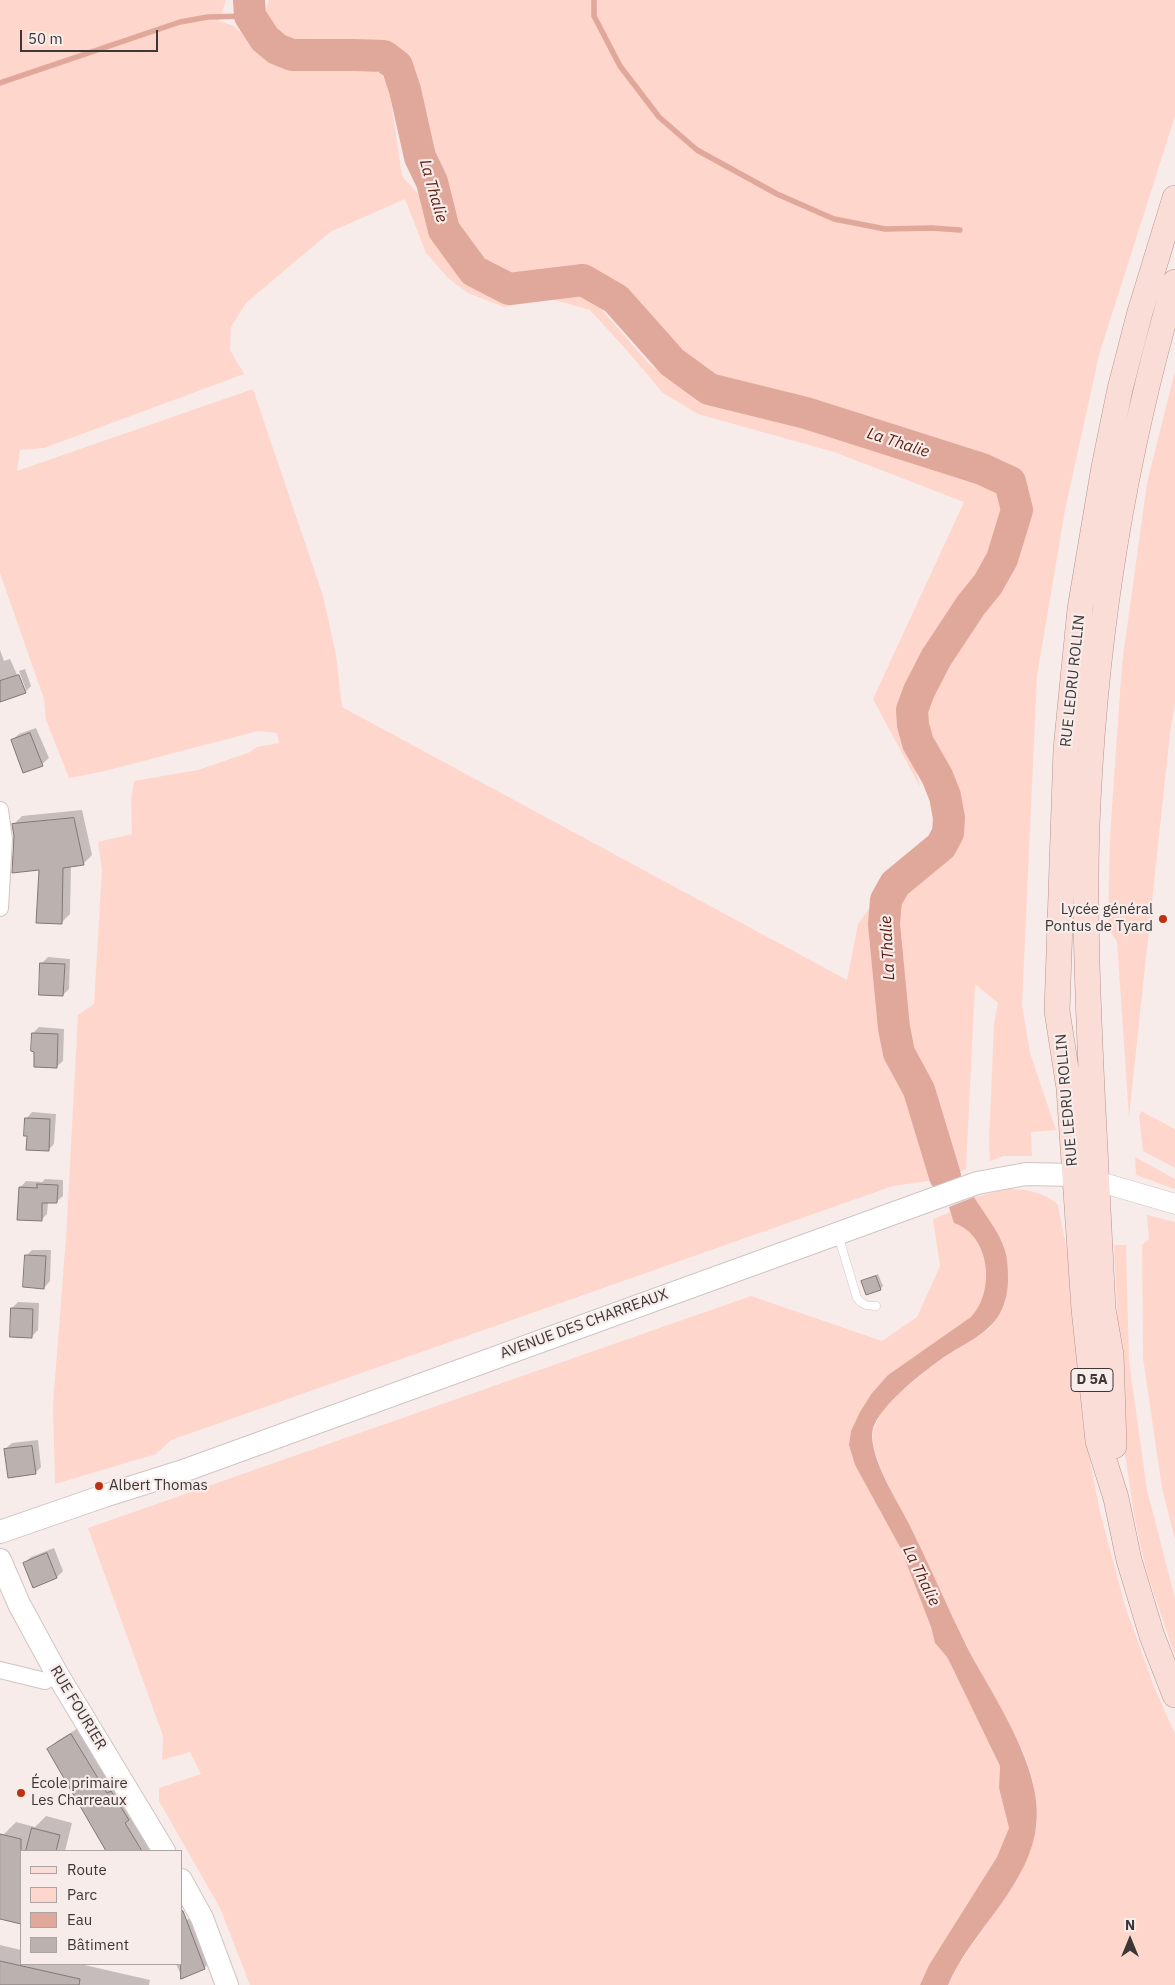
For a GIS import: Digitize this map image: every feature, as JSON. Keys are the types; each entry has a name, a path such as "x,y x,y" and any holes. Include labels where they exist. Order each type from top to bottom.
{"main road":[{"name":"RUE LEDRU ROLLIN","path":"1085,1177 1057,1011 1066,749 1073,675 1090,541 1120,389 1140,312 1175,198"},
{"name":"RUE LEDRU ROLLIN","path":"1085,1177 1087,827 1098,674 1105,610 1129,469 1146,391 1175,282"},
{"name":"AVENUE DES CHARREAUX","path":"0,1532 183,1471 976,1183 1026,1174 1085,1177"},
{"name":"D 5A","path":"1085,1177 1111,1355 1116,1498 1135,1579 1152,1636 1175,1695"},
{"name":"RUE FOURIER","path":"0,1560 18,1604 57,1674 163,1850"},
{"path":"182,1882 202,1918 227,1985"}],"street":[{"path":"0,810 4,839 0,908"},
{"name":"AVENUE DES CHARREAUX","path":"1085,1177 1175,1204"},
{"path":"0,1670 45,1681 57,1674"}],"lane":[{"path":"838,1233 857,1298 862,1304 876,1306"}],"green space":[{"path":"0,0 226,0 219,21 234,26 265,56 280,62 340,62 380,73 389,87 402,176 419,195 438,248 465,278 508,297 569,292 585,296 601,309 650,365 676,383 706,398 791,419 1001,486 1004,506 995,540 983,571 909,686 902,711 920,787 873,699 964,502 834,452 698,414 663,393 590,310 551,299 504,307 468,293 448,278 426,253 405,199 330,232 246,303 231,327 230,350 244,374 44,448 20,450 17,471 253,389 323,596 336,655 342,707 847,980 858,924 870,907 881,1033 889,1055 907,1083 920,1119 935,1180 893,1186 171,1440 156,1454 55,1484 53,1404 66,1238 78,1015 94,1004 102,870 98,842 132,834 131,802 134,781 198,770 248,753 257,747 279,743 277,733 258,731 105,771 69,778 46,720 44,699 0,573"},
{"path":"269,0 1175,0 1175,116 1099,355 1065,510 1037,676 1022,1005 1030,1053 1056,1130 1031,1132 1032,1156 1004,1156 990,1161 989,1142 994,1024 998,1003 975,984 966,1169 956,1173 933,1100 908,1050 902,1016 898,931 899,896 950,848 958,829 945,775 926,742 920,724 922,704 939,673 1007,572 1025,519 1020,479 1004,469 937,445 812,405 717,381 679,360 630,299 589,272 561,272 515,280 484,263 454,226 405,63 391,49 366,42 286,42 272,31 265,13"},
{"path":"1175,371 1175,704 1170,733 1129,1117 1117,941 1108,929 1110,837 1122,664 1147,483"},
{"path":"1141,1111 1175,1129 1175,1168 1143,1151 1139,1116"},
{"path":"1135,1157 1175,1179 1175,1189 1136,1175"},
{"path":"1007,1189 1041,1194 1058,1205 1067,1251 1083,1426 1100,1512 1126,1609 1155,1689 1175,1734 1175,1985 948,1985 959,1964 1004,1898 1030,1852 1037,1824 1033,1782 1024,1753 968,1648 883,1474 875,1452 872,1433 881,1413 900,1392 940,1360 990,1328 1005,1303 1008,1269 1006,1253 1000,1239 974,1197"},
{"path":"951,1212 954,1222 966,1229 982,1251 986,1265 986,1279 980,1306 972,1317 888,1375 872,1393 849,1445 855,1465 901,1549 931,1627 935,1643 947,1657 1000,1766 999,1788 1009,1828 997,1857 929,1965 920,1985 250,1985 220,1908 159,1801 159,1788 201,1774 190,1752 162,1760 163,1736 88,1528 751,1296 882,1341 917,1317 940,1266 933,1219"},
{"path":"1147,1215 1175,1222 1175,1540 1162,1488 1143,1358 1142,1245 1149,1239"},
{"path":"1114,1245 1126,1245 1129,1361 1147,1490 1175,1598 1175,1656 1147,1573 1135,1520 1124,1448"}],"water":[{"path":"974,1197 997,1233 1006,1254 1008,1281 1006,1297 1001,1311 986,1330 940,1360 900,1393 885,1408 877,1420 873,1428 872,1437 881,1471 910,1526 967,1647 1016,1737 1034,1786 1037,1811 1035,1834 1029,1855 1020,1875 970,1947 948,1985 920,1985 929,1965 997,1857 1009,1828 999,1788 1000,1766 947,1657 935,1643 931,1627 901,1549 855,1465 849,1445 851,1431 860,1412 872,1393 888,1375 971,1317 979,1306 984,1293 986,1279 982,1251 966,1229 954,1223 949,1207"}],"building":[{"path":"19,675 26,693 0,702 0,681"},
{"path":"30,733 43,766 23,773 11,740"},
{"path":"74,818 84,865 63,868 62,924 36,923 39,870 12,873 14,836 12,824"},
{"path":"40,963 65,964 63,996 39,995"},
{"path":"32,1033 58,1034 57,1068 34,1067 34,1052 31,1051"},
{"path":"25,1118 50,1119 49,1151 26,1150 27,1136 24,1136"},
{"path":"37,1184 58,1185 57,1203 42,1203 42,1221 17,1220 19,1187 37,1188"},
{"path":"25,1255 46,1256 44,1289 23,1287"},
{"path":"876,1276 881,1290 866,1295 861,1281"},
{"path":"11,1308 33,1309 32,1338 10,1337"},
{"path":"32,1446 36,1474 8,1478 4,1449"},
{"path":"47,1553 57,1578 33,1588 23,1563"},
{"path":"71,1734 107,1793 111,1791 129,1820 125,1823 141,1850 105,1850 47,1749"},
{"path":"32,1828 60,1835 56,1850 26,1850"},
{"path":"0,1834 21,1839 21,1850 20,1924 0,1919"},
{"path":"182,1910 205,1969 181,1979 182,1965"},
{"path":"0,1961 80,1979 79,1985 0,1985"}],"waterway":[{"name":"La Thalie","path":"249,0 250,16 265,39 277,49 292,55 384,56 397,66 405,90 420,157 432,182 444,230 474,271 509,289 583,280 616,299 672,362 709,389 806,413 982,469 1010,482 1017,510 1002,559 988,584 971,605 936,658 919,691 912,710 913,725 918,743 937,776 945,796 949,818 948,833 941,846 895,884 886,900 884,924 894,1028 899,1053 919,1090 945,1176"},
{"path":"594,0 594,16 620,66 659,117 697,150 777,194 834,219 885,229 932,228 960,230"},
{"path":"0,83 180,22 208,17 250,16"}],"place":[{"name":"Lycée général Pontus de Tyard","path":"1163,919"},
{"name":"Albert Thomas","path":"99,1486"},
{"name":"École primaire Les Charreaux","path":"21,1793"}]}
